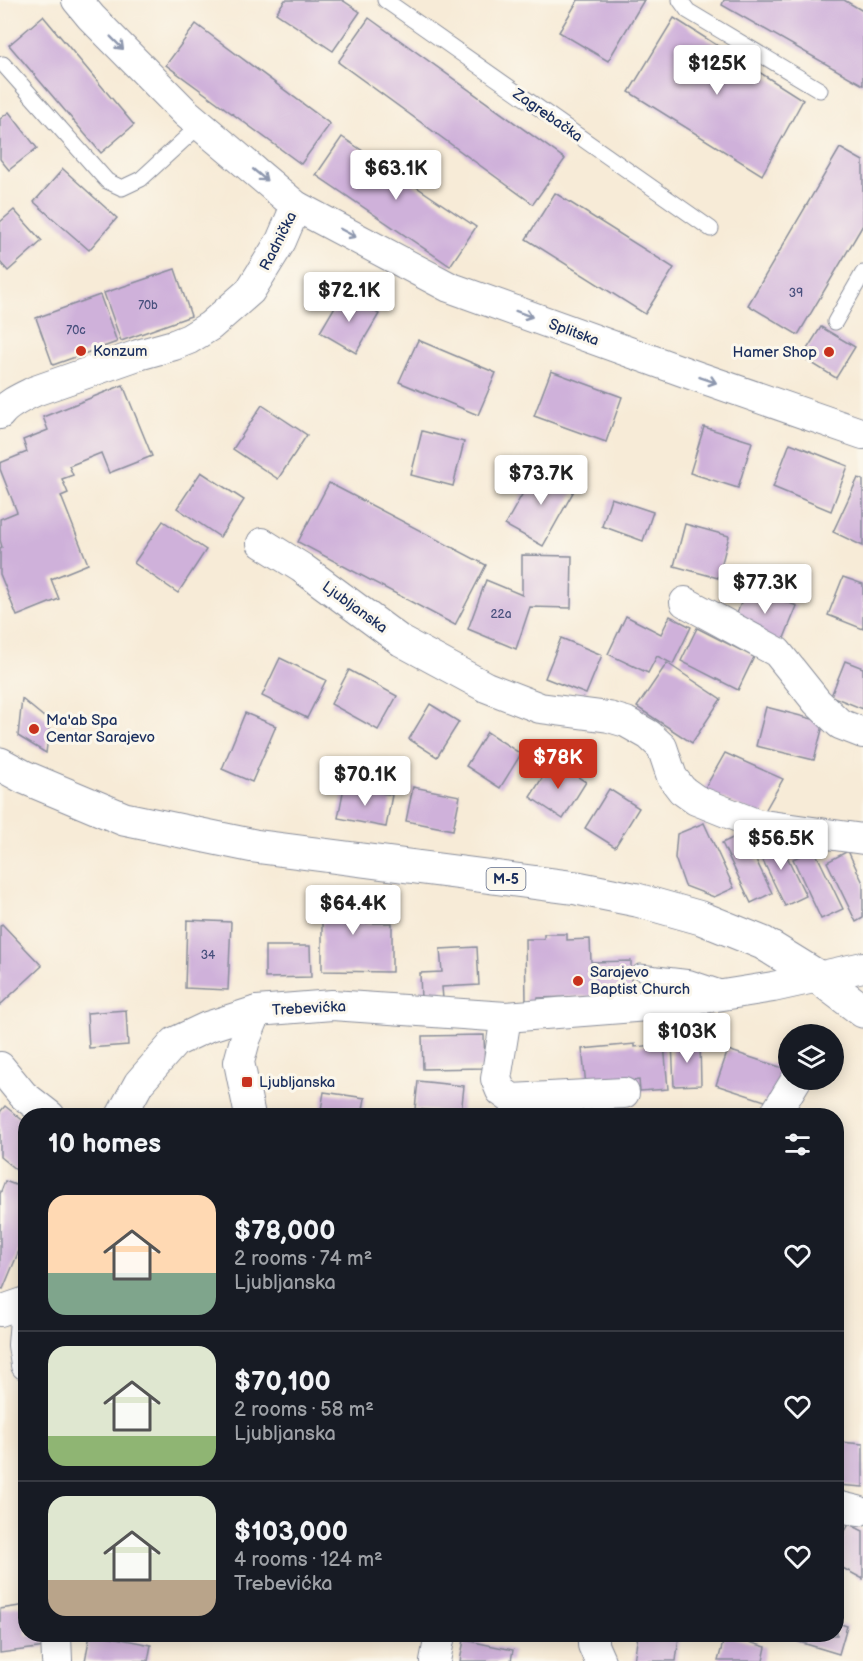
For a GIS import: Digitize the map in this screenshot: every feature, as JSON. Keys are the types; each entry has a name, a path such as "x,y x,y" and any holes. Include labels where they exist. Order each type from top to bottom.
{"main road":[{"name":"M-5","path":"0,764 24,777 124,819 254,846 577,888 637,900 700,918 763,943 818,977 863,1011"}],"street":[{"name":"Radnička","path":"0,414 3,409 35,392 138,355 174,345 210,326 250,291 281,241 296,206 200,124 91,17 77,0"},
{"name":"Splitska","path":"296,206 449,287 863,434"},
{"name":"Ljubljanska","path":"262,543 302,568 401,641 486,687 540,708 609,717 626,722 649,735 662,747 672,777 682,790 696,800 756,824 863,839"},
{"path":"685,602 777,652 832,717 863,733"},
{"path":"818,977 863,967"},
{"name":"Trebevićka","path":"248,1108 239,1062 257,1011 332,1005 506,1017 660,1005 773,987 818,977"},
{"path":"125,1108 139,1083 175,1042 207,1027 257,1011"},
{"path":"506,1017 496,1079 501,1091 512,1099 624,1093"},
{"path":"0,1067 23,1095 40,1108"},
{"path":"779,1108 790,1090"},
{"path":"0,1311 18,1305"},
{"path":"56,1642 57,1661"},
{"path":"435,1661 439,1642"},
{"path":"593,1642 600,1661"}],"lane":[{"name":"Zagrebačka","path":"385,0 711,229"},
{"path":"680,0 688,10 820,90"},
{"path":"3,64 108,181 122,188 141,179 200,124"},
{"path":"835,322 863,273"},
{"path":"640,972 691,978 735,993"}],"building":[{"path":"285,0 342,0 360,12 333,51 276,13"},
{"path":"578,0 644,0 608,61 559,32"},
{"path":"724,0 844,0 863,11 863,85 722,5"},
{"path":"43,16 134,125 101,153 9,45"},
{"path":"369,18 565,159 533,204 338,62"},
{"path":"674,18 803,100 762,175 629,92"},
{"path":"196,24 330,124 301,164 166,65"},
{"path":"9,112 37,148 9,170 0,159 0,119"},
{"path":"342,137 476,227 450,266 316,175"},
{"path":"840,148 863,161 863,225 798,335 748,305"},
{"path":"63,169 117,218 89,250 34,202"},
{"path":"555,193 674,268 645,314 526,239"},
{"path":"14,210 42,241 8,271 0,262 0,222"},
{"path":"175,269 191,316 121,341 104,293"},
{"path":"343,293 379,314 356,353 320,332"},
{"path":"100,295 117,342 53,365 36,318"},
{"name":"Hamer Shop","path":"821,327 855,347 836,378 802,357"},
{"path":"418,340 496,373 478,415 399,382"},
{"path":"551,371 622,397 606,442 534,416"},
{"path":"123,385 152,456 109,473 101,453 69,466 73,475 62,479 68,493 61,496 88,564 51,579 59,599 17,616 0,574 0,548 2,547 0,519 17,512 0,469 0,463 27,452 23,440 48,430 43,417"},
{"path":"262,405 307,435 278,479 233,449"},
{"path":"704,427 752,442 738,488 690,473"},
{"path":"422,431 464,442 453,486 411,475"},
{"path":"790,443 848,466 831,511 773,487"},
{"path":"538,466 576,487 543,546 505,525"},
{"path":"201,472 244,500 220,537 177,508"},
{"path":"858,478 863,480 863,546 833,532"},
{"path":"329,483 486,565 455,625 298,542"},
{"path":"611,498 653,512 643,541 602,526"},
{"path":"163,521 206,550 178,593 134,563"},
{"path":"685,524 729,536 718,578 674,566"},
{"path":"522,555 572,556 571,608 530,607 516,649 468,629 486,580 522,595"},
{"path":"843,577 863,584 863,629 828,615"},
{"path":"747,587 797,606 782,643 733,624"},
{"path":"626,616 661,634 670,616 691,627 673,664 657,656 648,673 608,654"},
{"path":"697,628 754,657 738,690 681,661"},
{"path":"561,638 602,655 586,694 545,678"},
{"path":"280,658 326,680 307,718 262,696"},
{"path":"845,661 863,668 863,709 831,696"},
{"path":"667,663 721,699 692,743 637,707"},
{"path":"349,670 397,696 378,730 331,704"},
{"name":"Ma'ab Spa Centar Sarajevo","path":"22,699 50,722 46,753 18,736"},
{"path":"430,704 459,722 437,757 409,739"},
{"path":"766,707 824,722 814,760 756,746"},
{"path":"245,713 276,726 252,782 222,769"},
{"path":"487,732 521,754 500,788 466,766"},
{"path":"725,753 783,779 762,816 704,790"},
{"path":"553,761 586,782 563,819 530,797"},
{"path":"344,787 392,795 386,827 338,818"},
{"path":"413,787 460,796 453,830 406,821"},
{"path":"609,789 639,808 615,847 585,828"},
{"path":"704,823 734,888 714,897 685,886 675,858 677,834"},
{"path":"743,833 772,893 751,903 722,843"},
{"path":"777,836 806,896 785,906 756,846"},
{"path":"814,849 843,909 821,919 793,859"},
{"path":"848,851 863,883 863,918 856,922 827,862"},
{"path":"322,892 367,892 366,923 392,923 392,972 322,971"},
{"path":"187,920 231,922 228,990 185,988"},
{"path":"2,924 42,966 0,1005 0,926"},
{"name":"Sarajevo Baptist Church","path":"544,934 567,934 567,940 590,939 591,962 631,961 631,995 538,998 538,1002 526,1002 525,939 544,939"},
{"path":"265,946 310,946 311,977 265,978"},
{"path":"477,947 479,985 442,987 443,999 421,1000 420,973 442,972 440,949"},
{"path":"126,1010 128,1045 89,1048 87,1013"},
{"path":"484,1035 485,1068 423,1069 422,1036"},
{"path":"700,1042 701,1085 674,1086 672,1043"},
{"path":"635,1044 635,1047 664,1044 668,1089 640,1091 639,1080 586,1085 582,1049"},
{"path":"728,1050 778,1066 779,1090 774,1104 716,1085"},
{"path":"418,1081 464,1086 462,1108 415,1108"},
{"path":"324,1092 365,1098 363,1108 321,1108"},
{"path":"5,1106 18,1117 18,1172 0,1157 0,1112"},
{"path":"5,1181 18,1186 18,1253 3,1289 0,1288 0,1194"},
{"path":"844,1442 863,1444 863,1487 844,1486"},
{"path":"849,1524 863,1531 863,1579 844,1569 844,1533"},
{"path":"18,1606 18,1642 45,1642 45,1647 0,1653 0,1609"},
{"path":"89,1642 136,1642 151,1645 148,1661 85,1661"},
{"path":"464,1642 513,1650 511,1661 460,1661"},
{"path":"637,1642 678,1642 676,1661 634,1661"},
{"path":"723,1642 749,1642 766,1647 763,1661 718,1661"},
{"path":"799,1642 842,1642 839,1654"}],"place":[{"name":"Konzum","path":"81,351"},
{"name":"Hamer Shop","path":"829,352"},
{"name":"Ma'ab Spa Centar Sarajevo","path":"34,729"},
{"name":"Sarajevo Baptist Church","path":"578,981"},
{"name":"Ljubljanska","path":"247,1082"}]}
